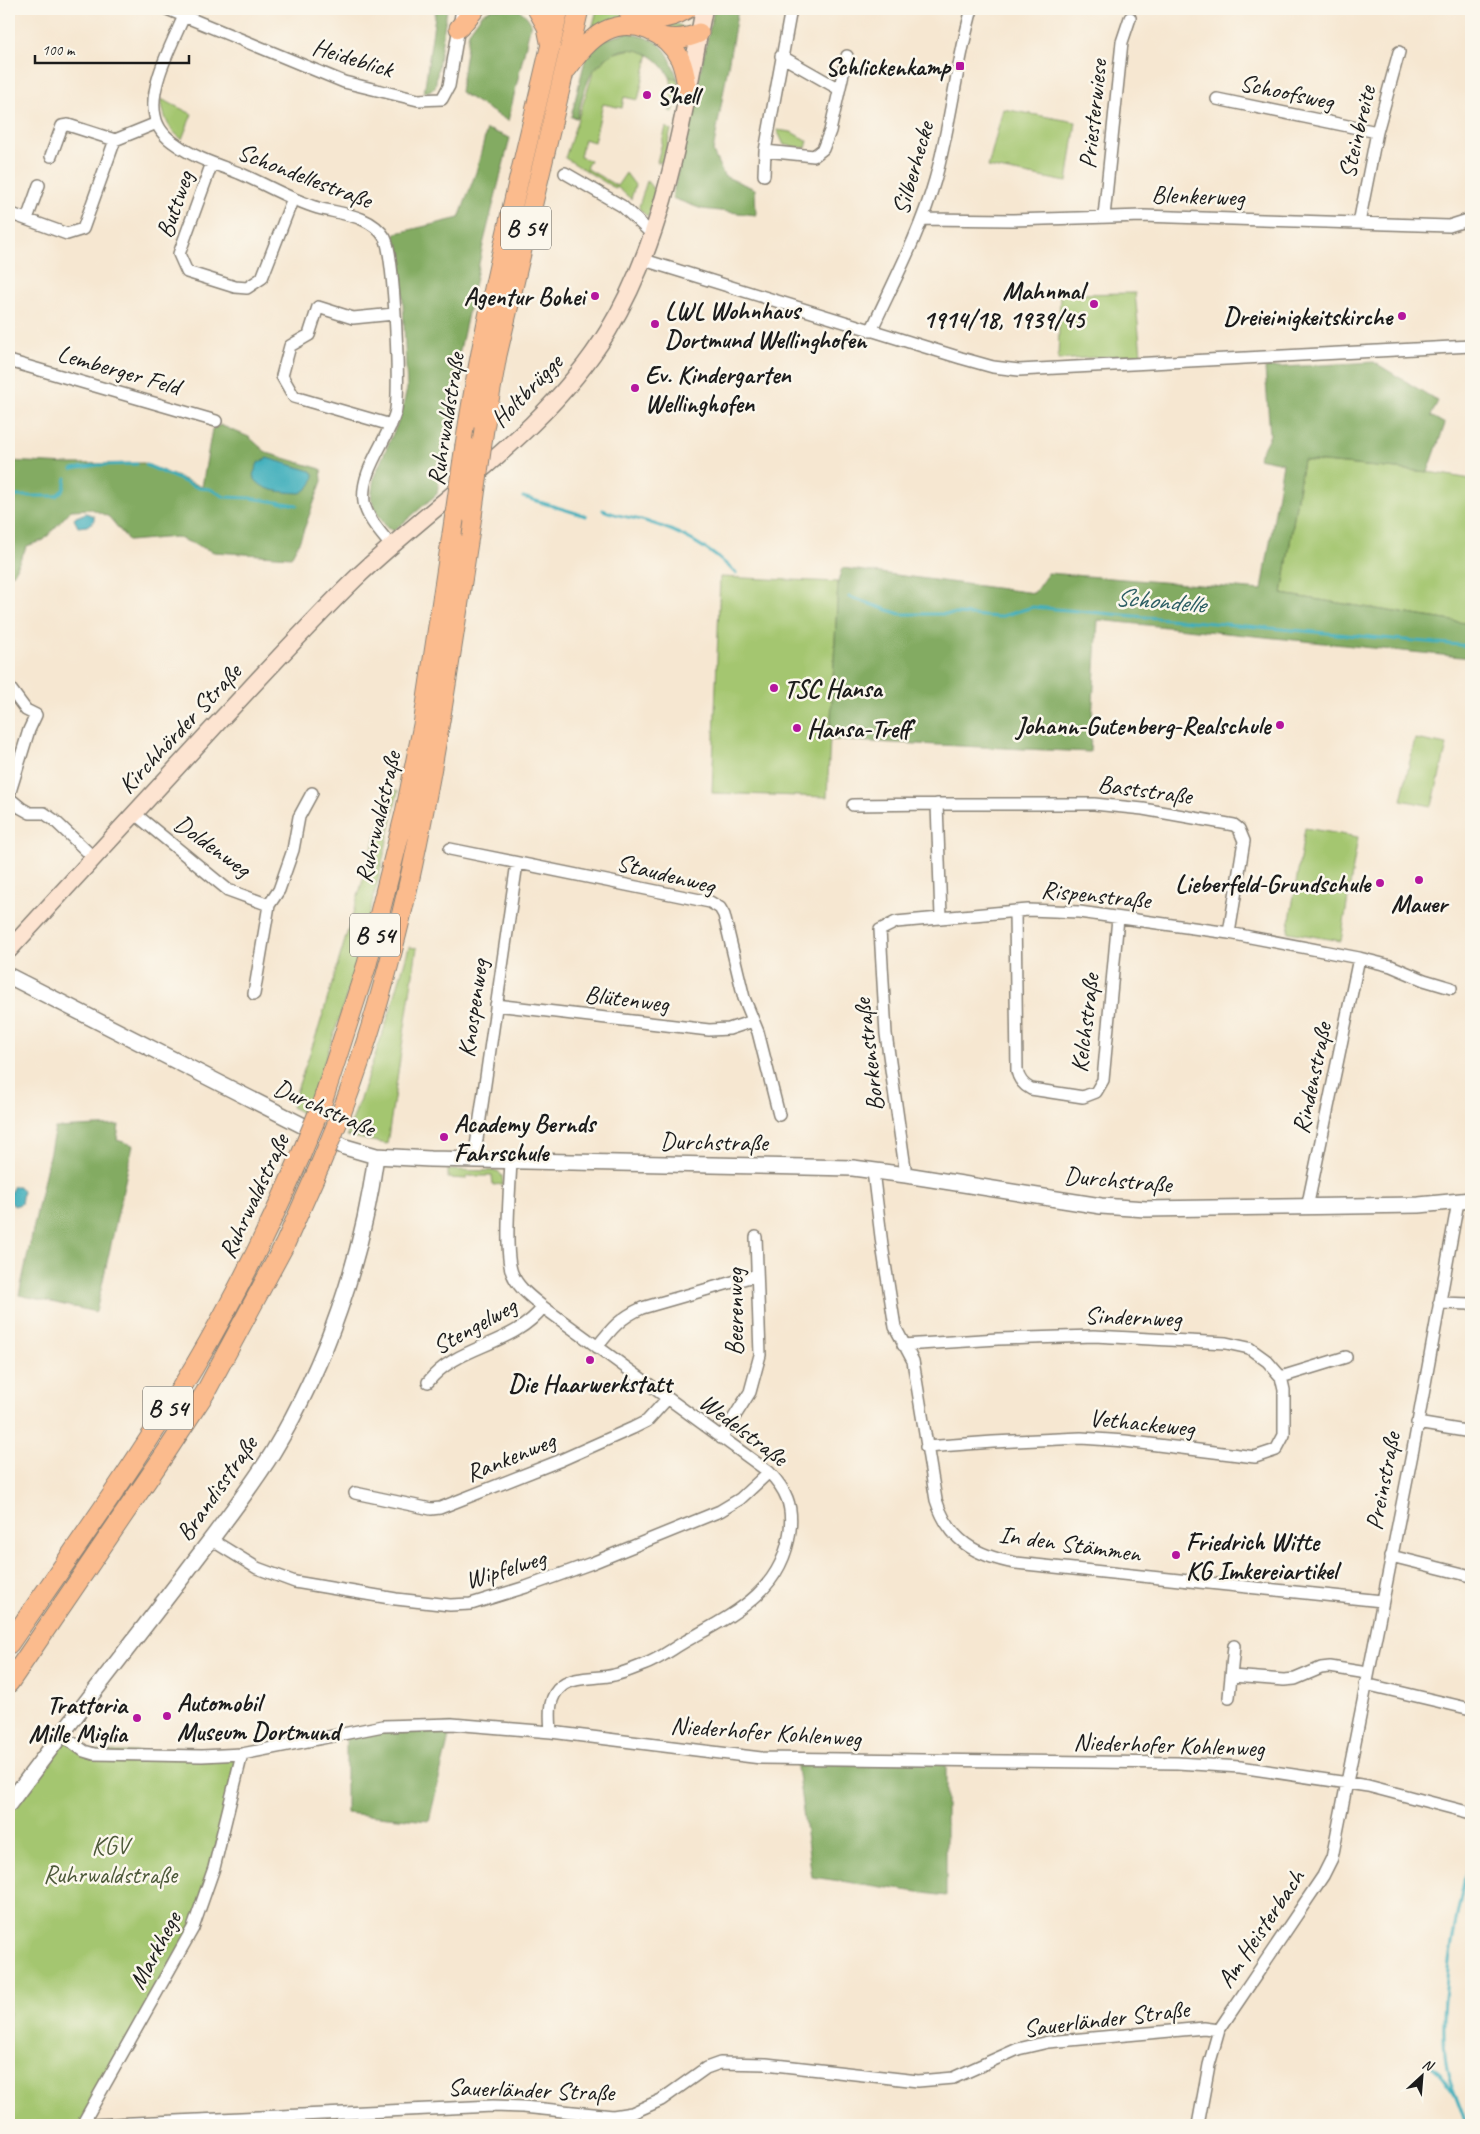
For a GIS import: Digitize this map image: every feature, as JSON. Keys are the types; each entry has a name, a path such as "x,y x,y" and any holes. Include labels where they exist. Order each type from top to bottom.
{"highway":[{"path":"459,28 475,9"},
{"path":"537,9 547,27 550,49"},
{"name":"Ruhrwaldstraße","path":"9,1644 121,1482 194,1366 260,1244 321,1106 367,964 405,813 423,725 476,375 559,9"},
{"name":"Ruhrwaldstraße","path":"9,1683 205,1392 281,1252 341,1114 371,1026 412,874 432,775 484,429 497,355 579,9"},
{"path":"627,9 650,17 669,18 699,32"},
{"path":"669,18 687,9"},
{"path":"563,75 585,47 604,31 625,26 636,26 646,28 662,37 680,58 685,72 688,93"},
{"path":"662,37 688,38 699,32"}],"main road":[{"name":"Holtbrügge","path":"392,547 524,431 579,372 610,329 644,260 653,235 688,93 704,9"},
{"name":"Kirchhörder Straße","path":"9,950 329,606 356,578 392,547"}],"street":[{"name":"Heideblick","path":"167,9 344,82 418,100 442,99 449,86 462,9"},
{"path":"764,175 765,151 790,9"},
{"name":"Silberhecke","path":"871,331 922,219 946,138 972,9"},
{"path":"51,156 62,126 68,124 115,140 157,123 154,111 155,92 184,16"},
{"name":"Priesterwiese","path":"1104,216 1122,42 1130,18"},
{"name":"Steinbreite","path":"1358,223 1377,132 1399,52"},
{"path":"781,56 839,89"},
{"path":"765,151 814,156 823,149 830,131 847,56"},
{"name":"Schoofsweg","path":"1217,99 1377,132"},
{"name":"Schondellestraße","path":"157,123 163,134 176,145 212,163 313,206 361,218 381,233 390,250 398,390 395,414 370,469 364,495 369,516 392,547"},
{"path":"9,213 67,234 83,229 115,140"},
{"name":"Buttweg","path":"212,163 179,254 187,272 235,287 246,288 262,278 293,198"},
{"path":"565,173 622,206 653,235"},
{"path":"27,220 39,185"},
{"name":"Blenkerweg","path":"922,219 1012,220 1104,216 1449,226 1471,219"},
{"path":"644,260 993,367 1019,370 1471,346"},
{"path":"391,425 294,397 282,376 290,346 309,335 318,307 353,318 394,314"},
{"name":"Lemberger Feld","path":"9,361 216,421"},
{"path":"9,687 26,710 36,715 29,730 9,797 30,813 44,813 54,820 94,858"},
{"name":"Doldenweg","path":"254,994 269,906 279,890 293,850 300,817 312,793"},
{"path":"938,804 941,917"},
{"name":"Baststraße","path":"853,805 1094,804 1143,809 1234,825 1239,829 1244,840 1229,932"},
{"name":"Doldenweg","path":"134,814 228,890 269,906"},
{"name":"Staudenweg","path":"450,849 710,902 720,908 724,915 744,998 758,1032 779,1115"},
{"name":"Knospenweg","path":"474,1160 517,863"},
{"name":"Rispenstraße","path":"880,930 896,922 1015,911 1057,910 1229,932 1391,966 1424,980 1452,988"},
{"name":"Kelchstraße","path":"1015,911 1018,1078 1031,1089 1083,1097 1096,1092 1102,1080 1118,918"},
{"name":"Borkenstraße","path":"880,930 886,1034 906,1174"},
{"name":"Rindenstraße","path":"1307,1208 1359,958"},
{"name":"Durchstraße","path":"9,976 345,1147 376,1156 511,1161 821,1166 906,1174 1101,1206 1146,1209 1307,1208 1419,1205 1465,1201"},
{"name":"Blütenweg","path":"496,1005 709,1030 728,1029 753,1021"},
{"name":"Brandisstraße","path":"9,1804 210,1540 273,1452 315,1370 347,1288 363,1227 376,1156"},
{"name":"Wedelstraße","path":"511,1161 510,1264 519,1285 543,1307 769,1472 785,1492 791,1520 788,1542 779,1567 766,1588 737,1612 645,1664 613,1676 574,1681 562,1686 555,1694 550,1708 551,1732"},
{"name":"In den Stämmen","path":"873,1171 895,1327 903,1345 913,1360 936,1500 941,1516 962,1542 978,1552 993,1558 1026,1564 1382,1601"},
{"name":"Preinstraße","path":"1346,1782 1439,1303 1465,1201"},
{"name":"Beerenweg","path":"721,1438 750,1392 760,1355 756,1238"},
{"path":"597,1347 612,1328 626,1315 642,1308 757,1275"},
{"path":"1439,1303 1471,1304"},
{"name":"Stengelweg","path":"428,1382 437,1370 450,1362 522,1328 536,1317 543,1307"},
{"name":"Sindernweg","path":"903,1345 998,1339 1094,1336 1226,1342 1249,1348 1268,1360 1280,1377"},
{"path":"1280,1377 1346,1357"},
{"name":"Vethackeweg","path":"926,1447 1081,1438 1125,1441 1255,1458 1276,1450 1284,1435 1284,1390 1280,1377"},
{"name":"Rankenweg","path":"355,1493 431,1509 440,1508 559,1461 633,1428 647,1421 668,1399"},
{"path":"1417,1423 1471,1432"},
{"name":"Wipfelweg","path":"210,1540 257,1568 295,1582 396,1599 450,1605 471,1604 526,1587 720,1511 740,1498 769,1472"},
{"path":"1391,1556 1471,1576"},
{"path":"1229,1697 1234,1646"},
{"path":"1232,1676 1284,1680 1295,1679 1330,1666 1366,1679 1471,1709"},
{"name":"Niederhofer Kohlenweg","path":"62,1735 84,1752 94,1754 194,1756 242,1754 383,1726 452,1724 551,1732 761,1758 1177,1763 1250,1768 1346,1782 1471,1813"},
{"name":"Markhege","path":"82,2125 193,1928 214,1868 242,1754"},
{"name":"Am Heisterbach","path":"1198,2125 1209,2065 1218,2030 1323,1876 1332,1858 1346,1782"},
{"name":"Sauerländer Straße","path":"90,2125 493,2106 613,2116 632,2113 661,2100 706,2068 720,2063 766,2064 918,2081 953,2078 1018,2049 1048,2042 1204,2028 1218,2030"}],"green space":[{"path":"436,9 447,9 435,88 424,93"},
{"path":"492,9 515,9 523,13 531,23 508,121 460,92 469,32 482,14"},
{"path":"597,9 619,9 679,25 688,30 591,34"},
{"path":"714,9 738,9 713,152 724,176 755,189 756,215 702,209 672,198"},
{"path":"628,33 649,39 662,47 670,59 678,79 670,77 664,68 649,55 641,51 622,50 604,60 593,71 585,88 577,118 571,117 586,56 602,40"},
{"path":"635,48 649,53 638,100 624,97 622,108 603,104 594,142 584,139 580,157 590,160 586,168 617,186 626,173 635,185 631,199 617,187 616,189 565,158 594,70 611,54"},
{"path":"670,77 678,79 679,93 673,112 669,111 673,90"},
{"path":"161,99 192,114 182,139 167,122"},
{"path":"1003,109 1076,122 1067,182 988,167"},
{"path":"666,127 671,130 663,162 657,162"},
{"path":"487,129 510,138 484,241 458,359 437,494 394,531 387,528 375,510 371,498 374,477 401,415 407,389 401,260 393,237 397,233 459,218 476,172"},
{"path":"777,130 791,132 808,141 806,148 784,145"},
{"path":"647,181 655,191 648,217 640,210 639,206"},
{"path":"1135,293 1141,354 1058,360 1060,294"},
{"path":"1374,362 1438,401 1431,416 1445,424 1428,472 1303,460 1282,594 1471,624 1471,658 1098,620 1090,752 830,740 838,582 842,568 1034,593 1048,573 1262,590 1283,463 1258,458 1270,435 1265,368"},
{"path":"220,425 249,437 267,453 321,469 322,481 300,540 291,557 214,552 176,537 129,541 109,517 92,509 71,510 44,540 27,546 13,574 9,575 9,461 68,464 144,463 202,487 212,429"},
{"path":"1303,460 1428,472 1471,479 1471,624 1282,594"},
{"name":"TSC Hansa","path":"720,577 838,582 827,797 712,793"},
{"path":"1415,739 1447,745 1432,806 1401,800"},
{"path":"390,789 398,791 380,873 347,995 304,1114 291,1107 319,1027"},
{"path":"1305,828 1358,837 1341,941 1288,932"},
{"path":"409,947 417,948 387,1144 347,1136 391,1009"},
{"path":"119,1125 117,1140 133,1145 96,1312 19,1295 55,1128"},
{"path":"448,1170 498,1171 502,1176 503,1184 493,1185 492,1176 467,1176 467,1179 448,1178"},
{"path":"452,1724 429,1821 346,1813 346,1733"},
{"name":"KGV Ruhrwaldstraße","path":"62,1735 84,1751 242,1754 193,1928 82,2125 9,2125 9,1804"},
{"path":"796,1760 946,1761 946,1896 812,1877"}],"water":[{"path":"267,458 311,471 314,474 312,483 306,490 300,493 266,488 256,481 253,475 258,463"},
{"path":"86,513 94,516 94,521 87,526 78,527 74,519"},
{"path":"14,1186 19,1186 23,1191 21,1204 14,1206 9,1200"}],"waterway":[{"name":"Schondelle","path":"72,469 98,465 137,464"},
{"name":"Schondelle","path":"146,465 199,488 210,489 225,497 250,498 297,505"},
{"name":"Schondelle","path":"9,496 56,496 64,489 66,478"},
{"name":"Schondelle","path":"523,497 586,516"},
{"name":"Schondelle","path":"603,510 645,521 683,535 715,555 736,573"},
{"name":"Schondelle","path":"849,597 900,614 956,614 999,617 1033,607 1471,646"},
{"path":"1466,2125 1448,2074 1444,2031 1450,1952 1471,1849"},
{"path":"1427,2063 1439,2073 1456,2096"}],"place":[{"name":"Schlickenkamp","path":"960,66"},
{"name":"Shell","path":"647,95"},
{"name":"Agentur Bohei","path":"595,296"},
{"name":"Mahnmal 1914/18, 1939/45","path":"1094,304"},
{"name":"Dreieinigkeitskirche","path":"1402,316"},
{"name":"LWL Wohnhaus Dortmund Wellinghofen","path":"655,324"},
{"name":"Ev. Kindergarten Wellinghofen","path":"635,388"},
{"name":"TSC Hansa","path":"774,688"},
{"name":"Johann-Gutenberg-Realschule","path":"1280,725"},
{"name":"Hansa-Treff","path":"797,728"},
{"name":"Mauer","path":"1419,880"},
{"name":"Lieberfeld-Grundschule","path":"1380,883"},
{"name":"Academy Bernds Fahrschule","path":"444,1137"},
{"name":"Die Haarwerkstatt","path":"590,1360"},
{"name":"Friedrich Witte KG Imkereiartikel","path":"1176,1555"},
{"name":"Automobil Museum Dortmund","path":"167,1716"},
{"name":"Trattoria Mille Miglia","path":"137,1718"}]}
